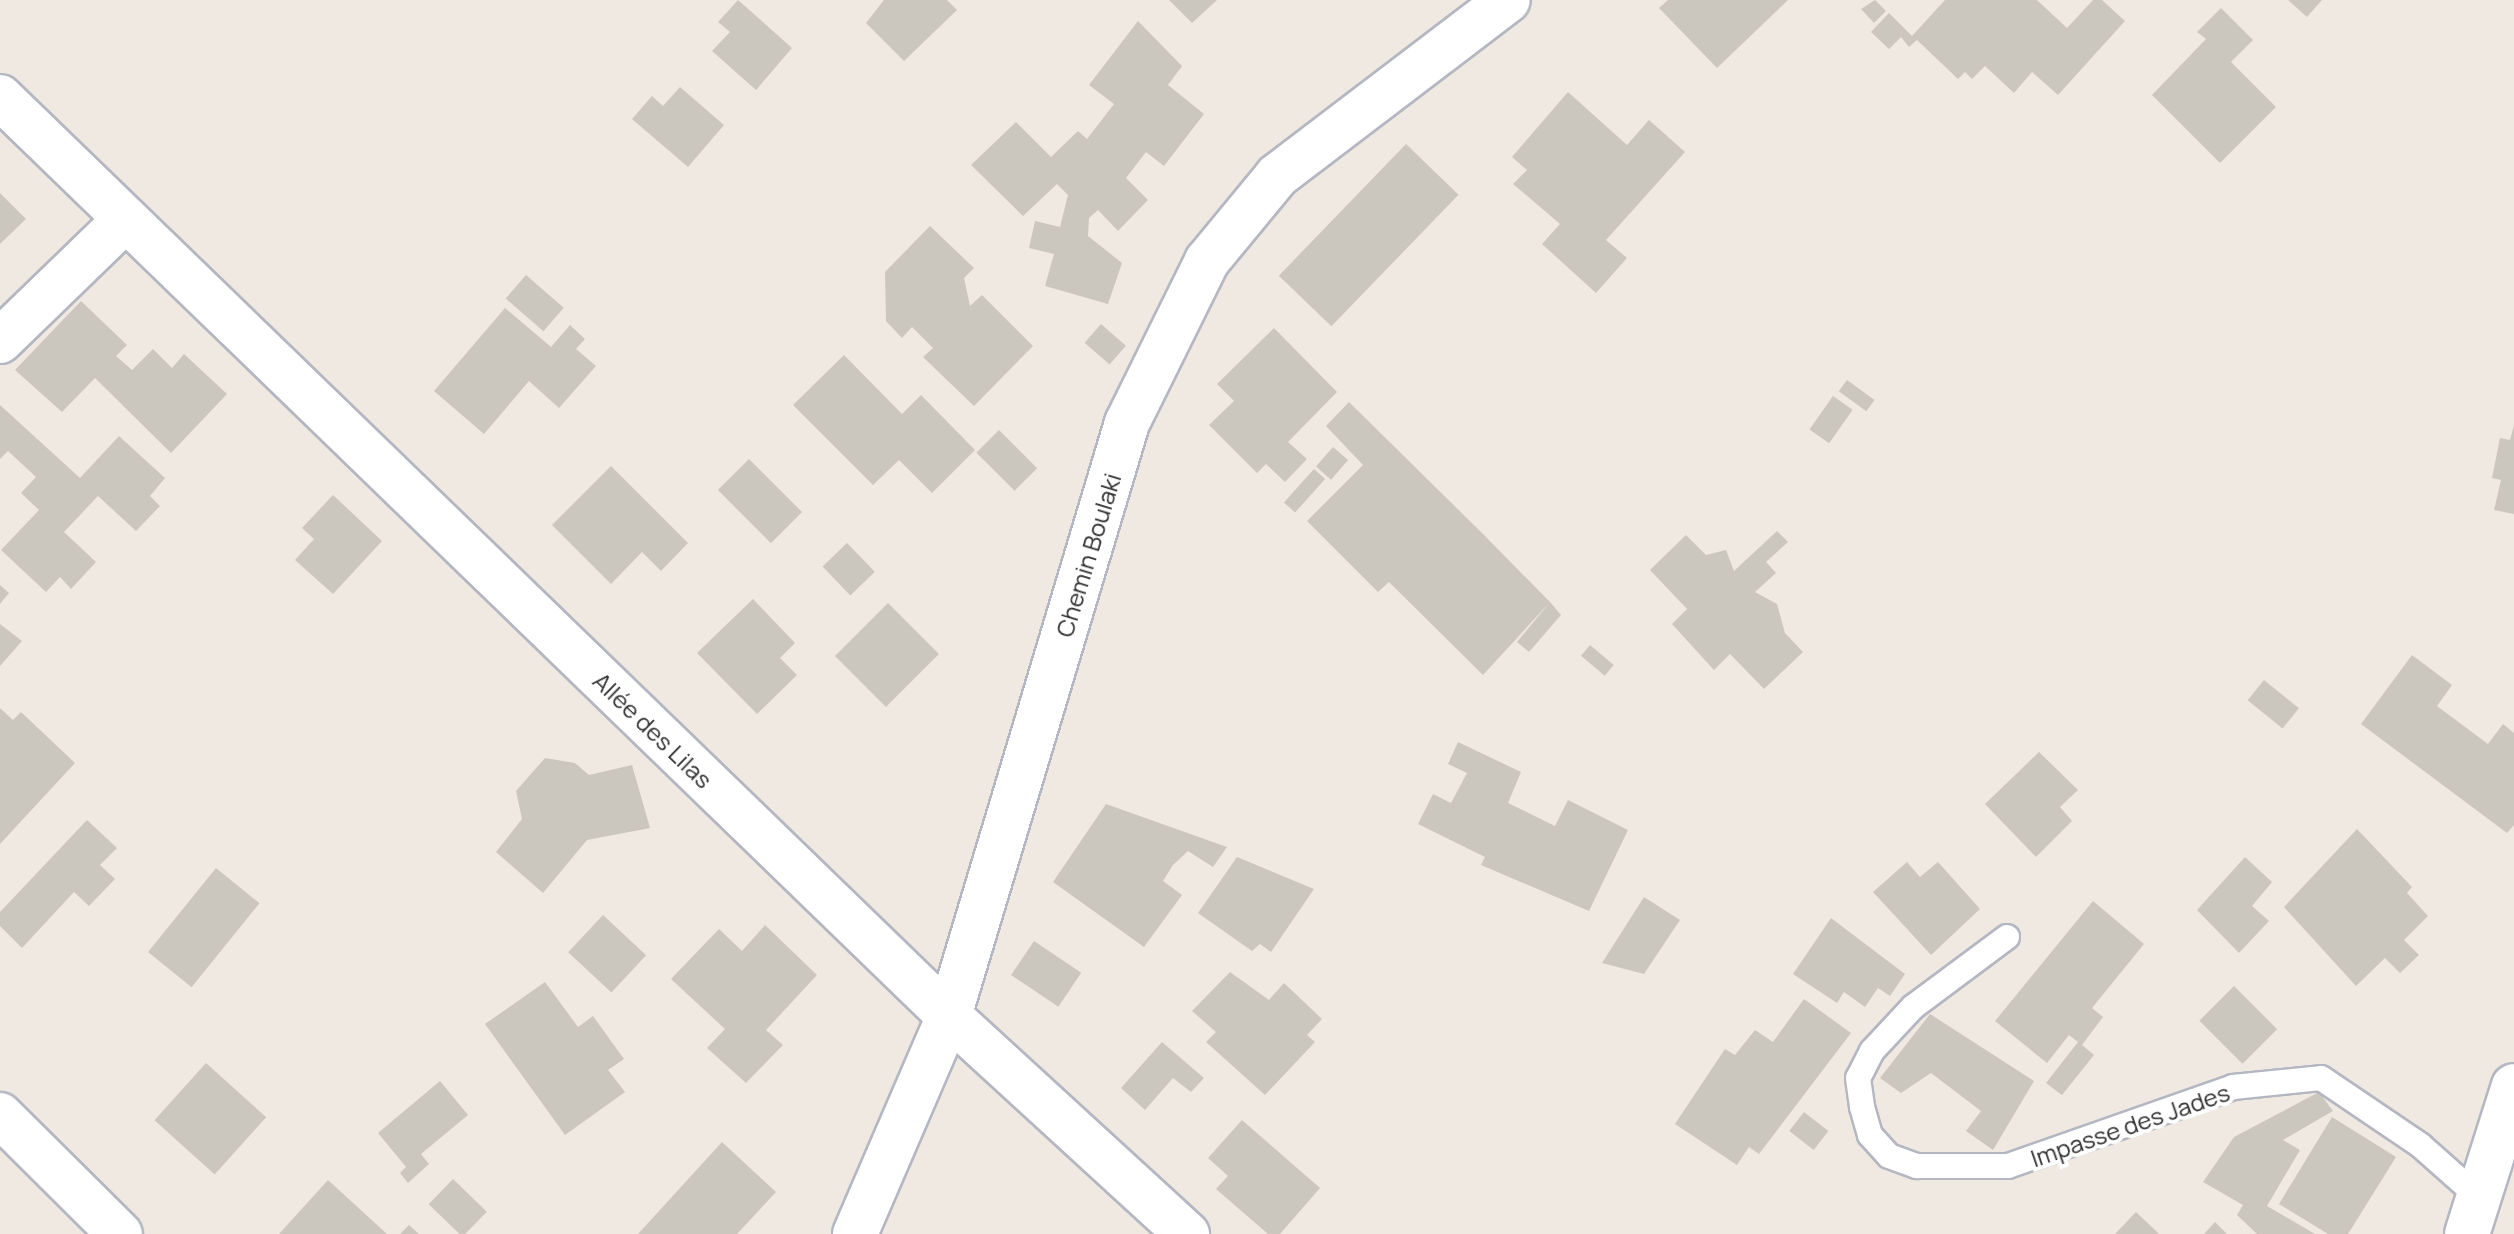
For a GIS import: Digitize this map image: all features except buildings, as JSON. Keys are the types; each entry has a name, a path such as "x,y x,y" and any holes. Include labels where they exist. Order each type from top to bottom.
{"street":[{"name":"Chemin Boulaki","path":"855,1234 949,1016 1127,423 1207,261 1277,176 1508,0"},
{"name":"Allée des Lilas","path":"0,97 949,1016 1187,1234"},
{"path":"0,341 126,219"},
{"path":"2474,1217 2514,1086"},
{"path":"0,1115 115,1232"}],"lane":[{"name":"Impasse des Jades","path":"2007,937 1913,1007 1872,1051 1858,1078 1862,1107 1870,1135 1889,1156 1917,1166 2008,1166 2233,1087 2321,1078 2420,1145 2474,1217"}]}
